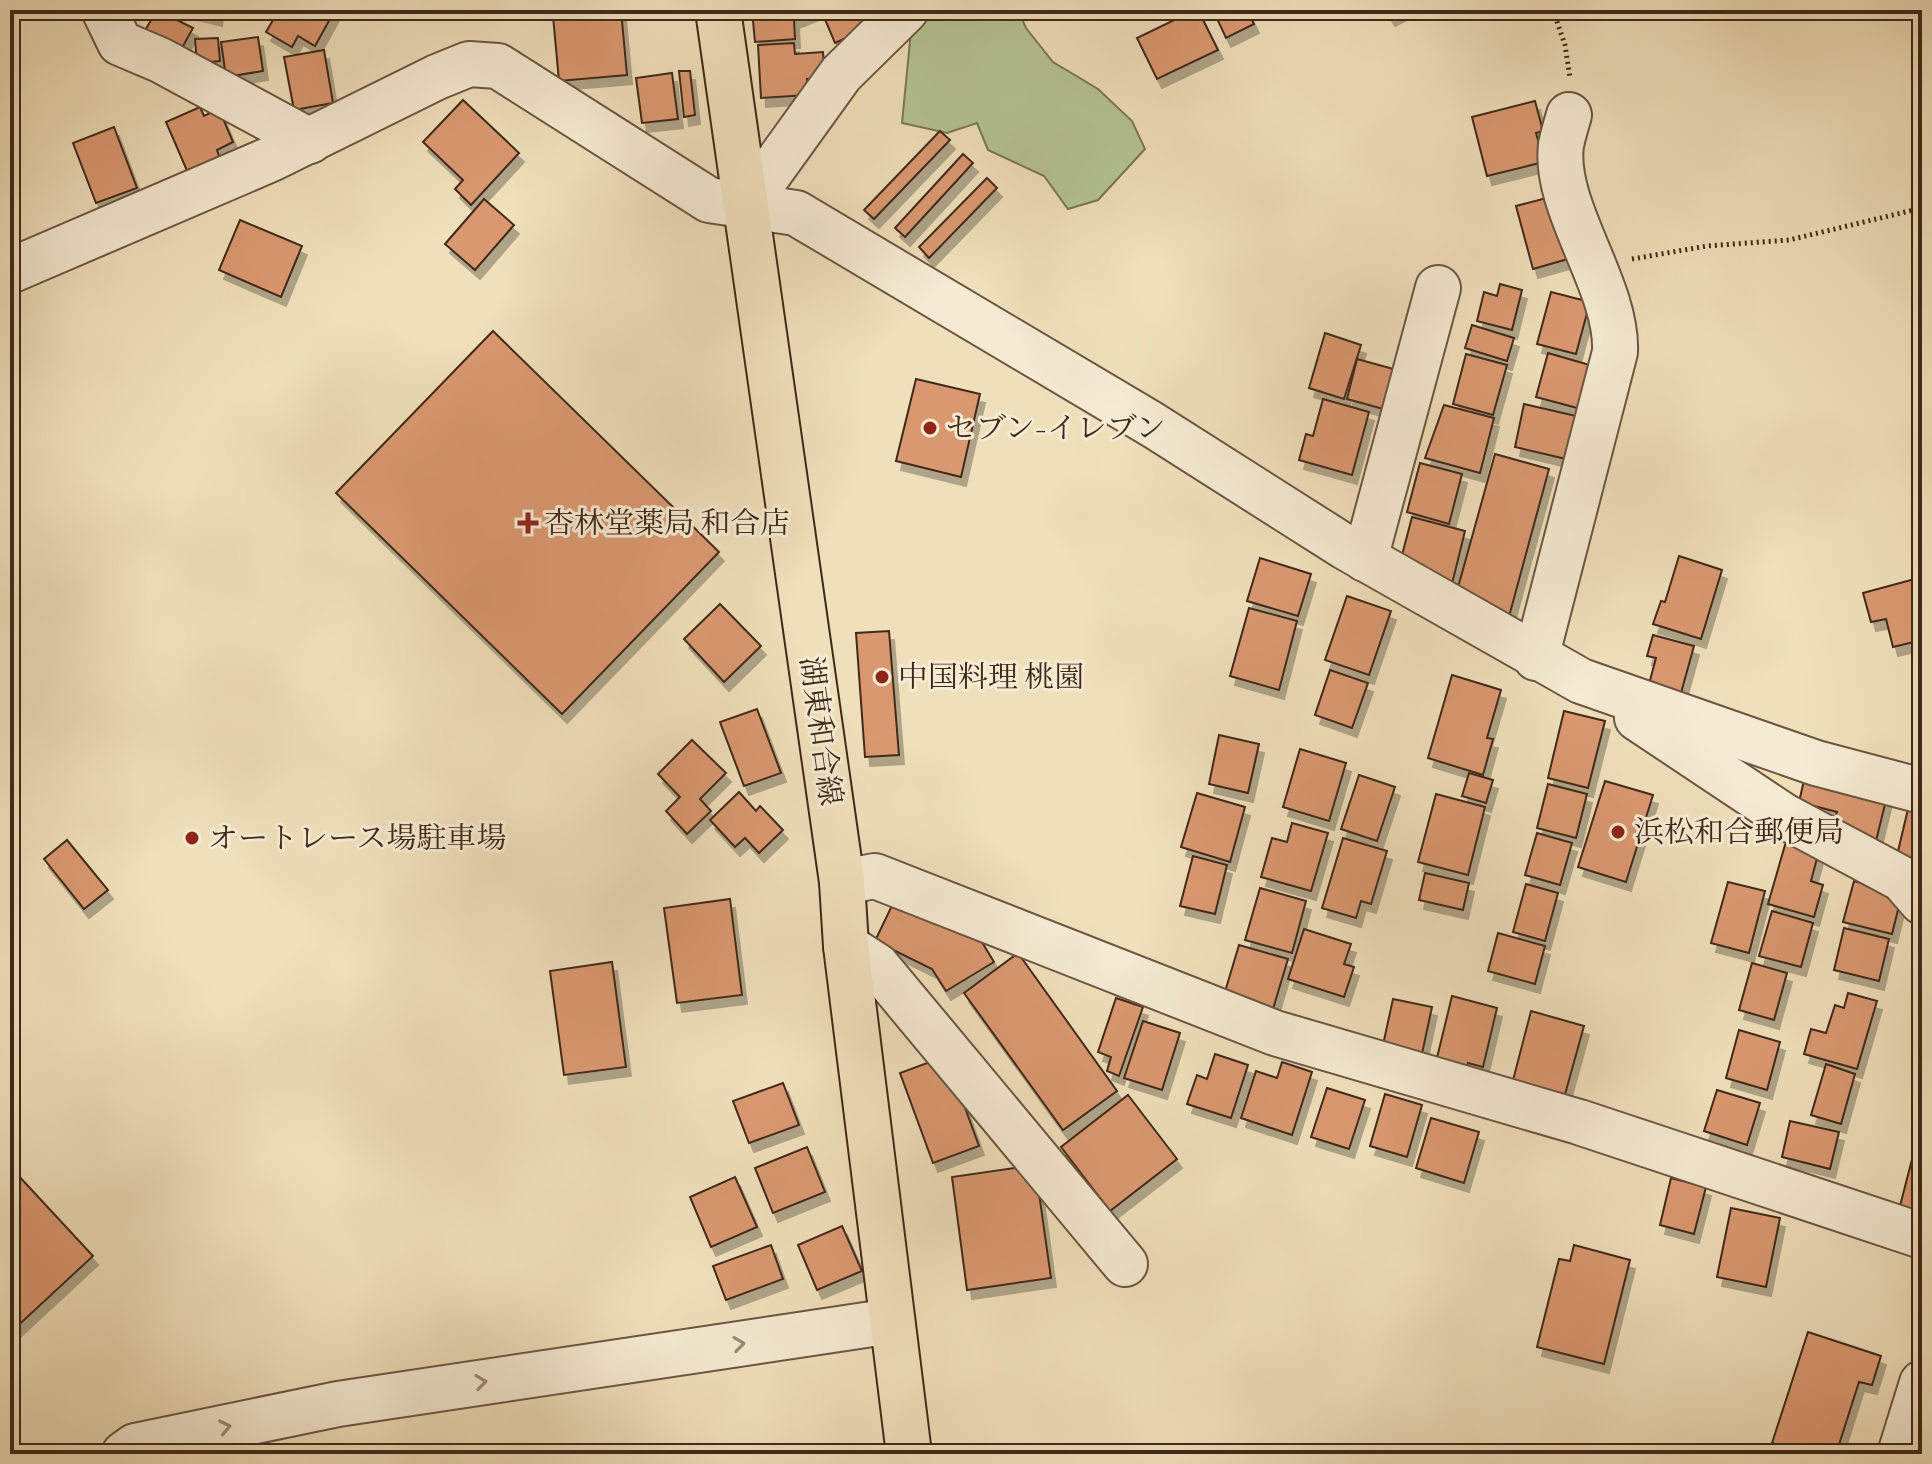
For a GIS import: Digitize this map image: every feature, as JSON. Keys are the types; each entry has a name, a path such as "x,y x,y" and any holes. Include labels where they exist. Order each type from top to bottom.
{"main road":[{"name":"湖東和合線","path":"718,10 842,882 846,946 909,1454"}],"street":[{"path":"104,10 120,43 160,60 310,141"},
{"path":"746,206 841,74 906,10"},
{"path":"10,271 310,141 437,77 469,64 484,62 515,73 610,139 709,200 796,213 1153,425 1365,559 1581,681 1784,816 1902,879 1922,902"},
{"path":"1536,658 1615,352 1616,326 1566,184 1561,148 1569,115"},
{"path":"1365,559 1438,288"},
{"path":"1581,681 1816,763 1922,791"},
{"path":"842,882 875,876 1275,1033 1579,1122 1922,1236"},
{"path":"846,946 877,966 1125,1264"},
{"path":"124,1454 135,1446 338,1404 892,1321"},
{"path":"1900,1454 1922,1383"}],"path":[{"path":"1553,10 1565,45 1570,79 1569,115"},
{"path":"1594,266 1707,246 1789,240 1922,208"}],"green space":[{"path":"938,10 1018,10 1026,28 1053,62 1098,89 1132,121 1145,149 1098,200 1068,209 1044,176 988,150 977,123 947,133 902,123 911,31"}],"building":[{"path":"157,10 193,28 178,55 143,34"},
{"path":"189,10 218,10 217,17"},
{"path":"279,10 335,10 315,46 298,36 292,47 266,32"},
{"path":"621,10 627,75 559,81 553,16"},
{"path":"752,10 814,11 794,19 795,39 755,42"},
{"path":"821,10 858,10 866,29 835,43"},
{"path":"1198,10 1218,50 1157,79 1137,38"},
{"path":"1213,10 1247,10 1254,24 1226,38"},
{"path":"1386,10 1404,10 1390,17"},
{"path":"258,37 263,71 226,77 221,42"},
{"path":"218,38 220,61 197,63 195,39"},
{"path":"794,43 795,54 823,52 825,78 807,79 808,95 761,98 758,45"},
{"path":"324,50 333,103 294,110 284,57"},
{"path":"679,71 690,71 695,115 684,117"},
{"path":"672,73 678,119 642,123 636,78"},
{"path":"463,100 519,153 471,205 455,189 463,180 423,142"},
{"path":"1535,101 1543,131 1536,133 1544,162 1487,176 1472,117"},
{"path":"200,107 204,116 219,109 233,142 217,150 220,159 188,173 166,122"},
{"path":"114,127 137,188 96,203 73,143"},
{"path":"940,131 950,140 874,219 864,210"},
{"path":"963,154 973,163 905,237 895,228"},
{"path":"987,178 997,188 929,258 919,247"},
{"path":"1558,195 1575,257 1533,269 1516,206"},
{"path":"484,199 514,225 475,270 445,244"},
{"path":"240,220 302,246 281,297 219,270"},
{"path":"1500,284 1522,290 1512,330 1477,321 1484,292 1497,296"},
{"path":"1551,292 1590,302 1576,354 1537,344"},
{"path":"1472,325 1514,338 1507,361 1465,348"},
{"name":"杏林堂薬局 和合店","path":"493,331 719,552 562,714 336,493"},
{"path":"1325,333 1361,345 1344,399 1309,388"},
{"path":"1548,353 1593,366 1581,409 1536,397"},
{"path":"1466,354 1507,365 1493,415 1453,404"},
{"path":"1357,359 1397,370 1387,410 1347,399"},
{"path":"916,379 980,394 961,477 896,461"},
{"path":"1323,399 1369,412 1352,475 1299,460 1306,434 1313,436"},
{"path":"1524,404 1576,416 1566,459 1515,447"},
{"path":"1444,405 1494,418 1480,473 1425,458"},
{"path":"1495,454 1549,469 1507,624 1457,591"},
{"path":"1420,463 1462,474 1449,524 1407,512"},
{"path":"1412,517 1465,531 1452,584 1419,576 1423,565 1401,559"},
{"path":"1679,556 1722,570 1701,639 1653,624 1661,601 1665,602"},
{"path":"1260,558 1311,574 1298,616 1247,601"},
{"path":"1922,577 1922,640 1893,647 1886,619 1871,622 1863,593"},
{"path":"1347,596 1391,611 1369,675 1325,660"},
{"path":"720,604 761,646 724,682 684,639"},
{"path":"1249,608 1297,621 1279,690 1230,676"},
{"path":"889,631 899,755 865,757 856,633"},
{"path":"1653,635 1694,646 1681,693 1649,684 1656,658 1647,656"},
{"path":"1330,670 1368,683 1352,728 1315,715"},
{"path":"1452,675 1501,690 1487,738 1493,739 1483,775 1428,758"},
{"path":"757,709 781,773 744,786 720,722"},
{"path":"1564,711 1605,721 1588,788 1548,778"},
{"path":"1219,735 1259,744 1248,793 1209,784"},
{"path":"692,740 726,773 700,799 711,811 687,834 666,811 680,797 658,774"},
{"path":"1300,749 1346,763 1329,821 1283,807"},
{"path":"1469,773 1493,780 1486,803 1462,796"},
{"path":"1359,775 1395,787 1377,841 1341,829"},
{"path":"1805,776 1887,796 1876,841 1832,830 1837,812 1799,802"},
{"path":"1605,781 1653,795 1626,882 1578,867"},
{"path":"1548,784 1587,794 1576,838 1537,828"},
{"path":"739,792 756,811 760,806 783,830 759,853 745,838 735,847 710,820"},
{"path":"1197,793 1245,807 1230,862 1181,847"},
{"path":"1436,794 1485,807 1468,875 1418,862"},
{"path":"1908,809 1922,813 1922,870 1895,864"},
{"path":"1292,823 1328,833 1311,891 1261,877 1272,838 1287,842"},
{"path":"1537,833 1572,843 1560,885 1525,875"},
{"path":"1343,838 1387,851 1371,904 1361,901 1356,918 1322,908"},
{"path":"1787,838 1820,847 1811,881 1823,885 1814,917 1768,904"},
{"path":"67,840 108,890 84,909 44,859"},
{"path":"1193,856 1227,865 1215,914 1180,906"},
{"path":"1425,873 1469,883 1463,910 1419,900"},
{"path":"1854,881 1902,894 1892,934 1843,922"},
{"path":"1728,882 1765,891 1749,953 1711,943"},
{"path":"1526,884 1558,893 1545,941 1513,932"},
{"path":"1260,888 1306,901 1292,953 1245,940"},
{"path":"897,895 977,934 994,962 946,991 932,969 875,941"},
{"path":"730,899 742,995 677,1003 664,908"},
{"path":"1772,911 1813,923 1801,967 1759,956"},
{"path":"1844,928 1889,939 1879,981 1834,970"},
{"path":"1304,929 1351,944 1344,964 1354,967 1344,997 1288,979"},
{"path":"1498,933 1545,946 1535,984 1488,971"},
{"path":"1239,945 1288,959 1273,1009 1224,995"},
{"path":"1018,953 1117,1091 1063,1130 964,993"},
{"path":"612,962 626,1067 564,1075 550,971"},
{"path":"1752,963 1787,973 1774,1020 1739,1010"},
{"path":"1848,993 1877,1001 1857,1069 1804,1054 1811,1029 1826,1033 1835,1005 1844,1008"},
{"path":"1452,996 1497,1008 1483,1067 1468,1063 1465,1074 1435,1066"},
{"path":"1116,998 1143,1007 1119,1076 1107,1071 1111,1057 1098,1052"},
{"path":"1393,999 1432,1007 1420,1063 1381,1054"},
{"path":"1531,1011 1584,1026 1564,1098 1512,1084"},
{"path":"1143,1021 1180,1033 1162,1090 1124,1078"},
{"path":"1739,1030 1780,1042 1767,1090 1726,1078"},
{"path":"1215,1054 1248,1065 1231,1118 1187,1104 1197,1075 1207,1079"},
{"path":"946,1056 979,1146 933,1163 900,1073"},
{"path":"1282,1062 1312,1072 1292,1135 1241,1118 1256,1071 1277,1078"},
{"path":"1826,1064 1855,1074 1841,1124 1811,1115"},
{"path":"783,1083 799,1125 749,1143 733,1101"},
{"path":"1327,1088 1365,1100 1349,1149 1311,1137"},
{"path":"1717,1090 1760,1103 1747,1145 1704,1131"},
{"path":"1385,1094 1422,1105 1407,1157 1370,1146"},
{"path":"1128,1095 1177,1159 1110,1211 1061,1147"},
{"path":"1431,1118 1479,1132 1464,1183 1416,1168"},
{"path":"1790,1121 1839,1132 1830,1169 1782,1157"},
{"path":"1918,1136 1922,1137 1922,1212 1900,1206"},
{"path":"807,1147 825,1192 773,1213 755,1168"},
{"path":"1035,1165 1051,1278 967,1290 952,1177"},
{"path":"16,1173 93,1256 10,1333 10,1178"},
{"path":"735,1177 757,1227 711,1247 690,1197"},
{"path":"1671,1178 1706,1187 1694,1234 1660,1225"},
{"path":"1731,1208 1780,1218 1766,1287 1717,1277"},
{"path":"842,1226 862,1271 817,1290 798,1245"},
{"path":"771,1245 783,1279 726,1300 713,1266"},
{"path":"1574,1245 1630,1260 1604,1364 1537,1347 1559,1259 1570,1261"},
{"path":"1808,1332 1881,1356 1872,1385 1859,1382 1836,1454 1804,1454 1772,1443"}],"place":[{"name":"セブン-イレブン","path":"930,428"},
{"name":"杏林堂薬局 和合店","path":"528,523"},
{"name":"中国料理 桃園","path":"882,677"},
{"name":"浜松和合郵便局","path":"1618,832"},
{"name":"オートレース場駐車場","path":"192,838"}]}
